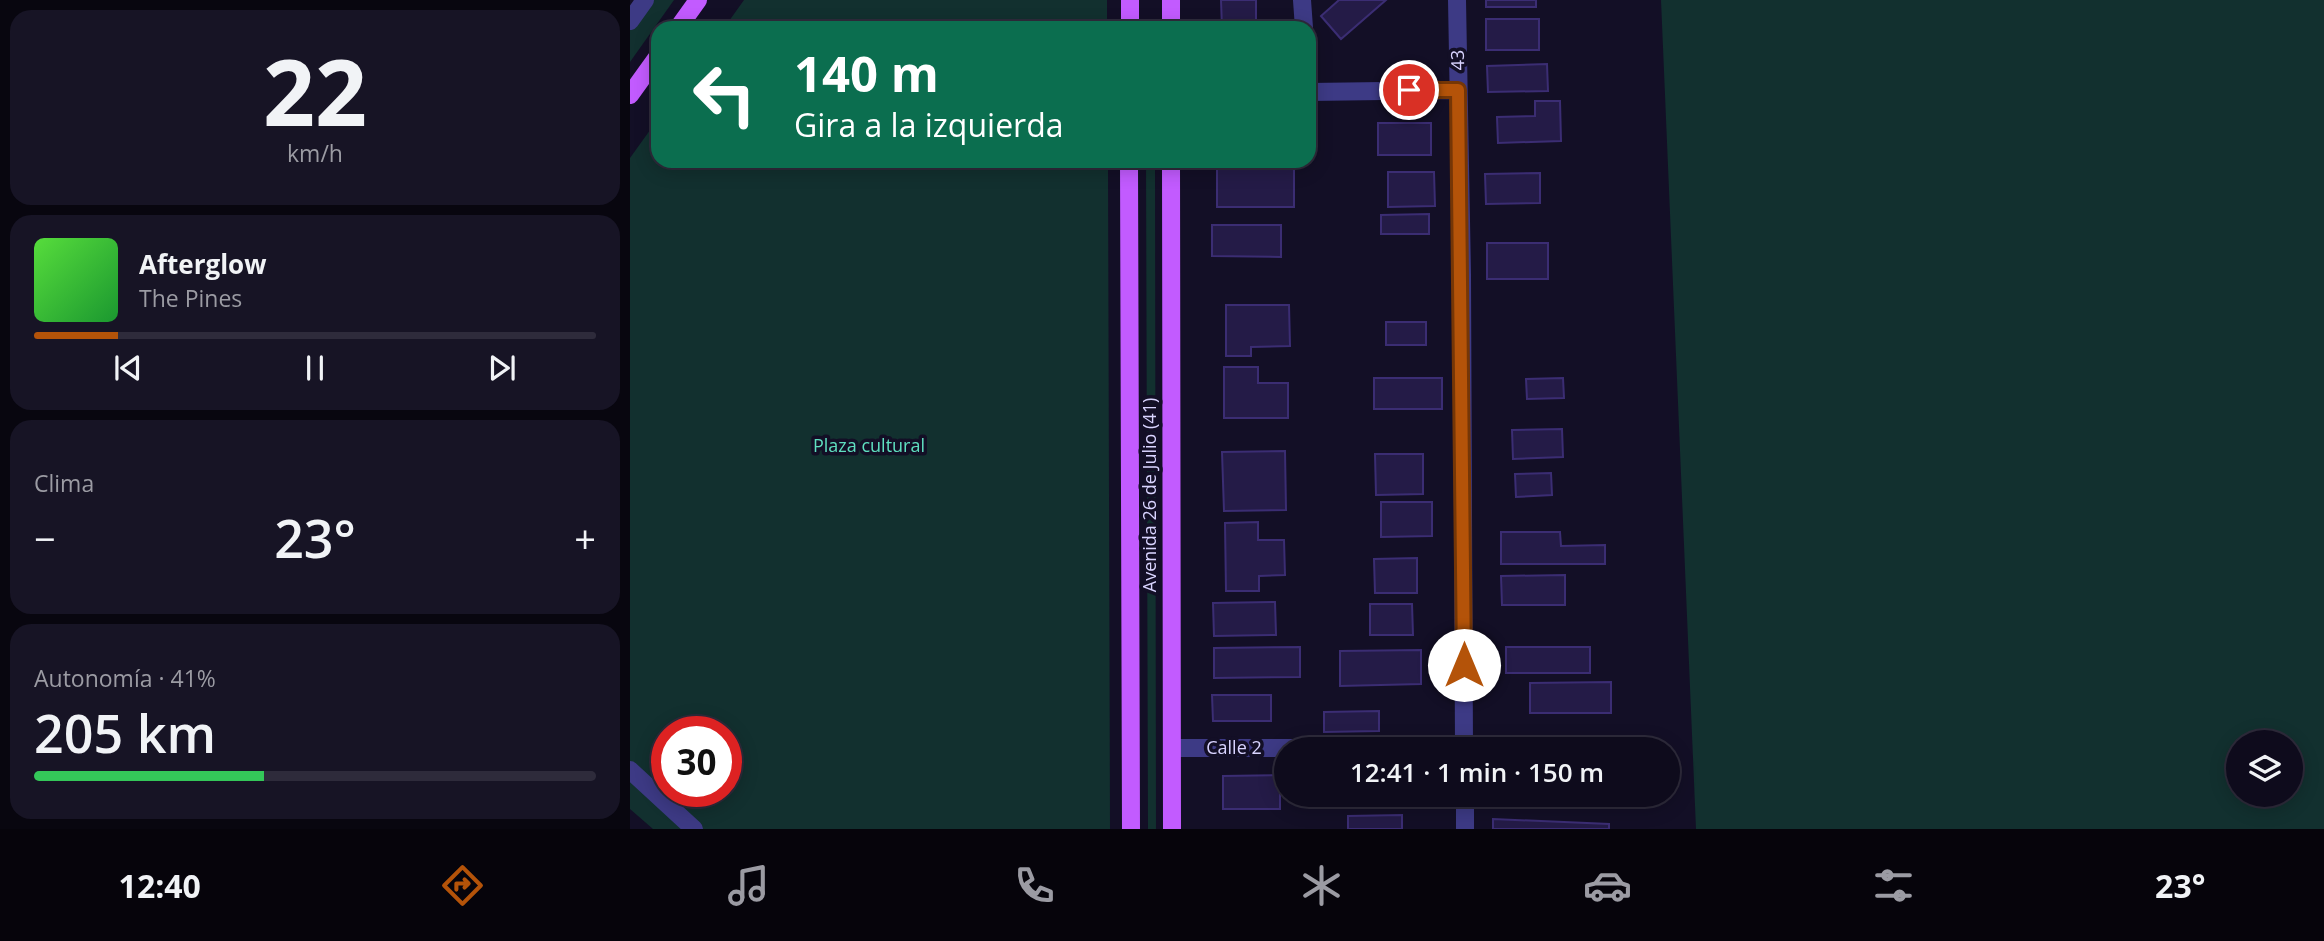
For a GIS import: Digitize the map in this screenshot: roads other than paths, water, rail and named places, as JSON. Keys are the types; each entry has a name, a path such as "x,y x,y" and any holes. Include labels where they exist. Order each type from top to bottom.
{"main road":[{"path":"683,21 698,0"},
{"path":"1130,0 1130,21"},
{"path":"1171,0 1171,21"},
{"path":"630,95 651,66"},
{"name":"Avenida 26 de Julio (41)","path":"1129,168 1131,829"},
{"name":"Avenida 26 de Julio (41)","path":"1171,168 1172,829"}],"street":[{"path":"630,21 645,0"},
{"path":"1302,0 1304,21"},
{"name":"43","path":"1457,0 1464,737"},
{"path":"1316,92 1458,90"},
{"name":"Calle 2","path":"1172,748 1274,748"},
{"path":"630,770 694,829"},
{"path":"1465,807 1465,829"}],"park label":[{"name":"Plaza cultural","path":"869,446"}]}
